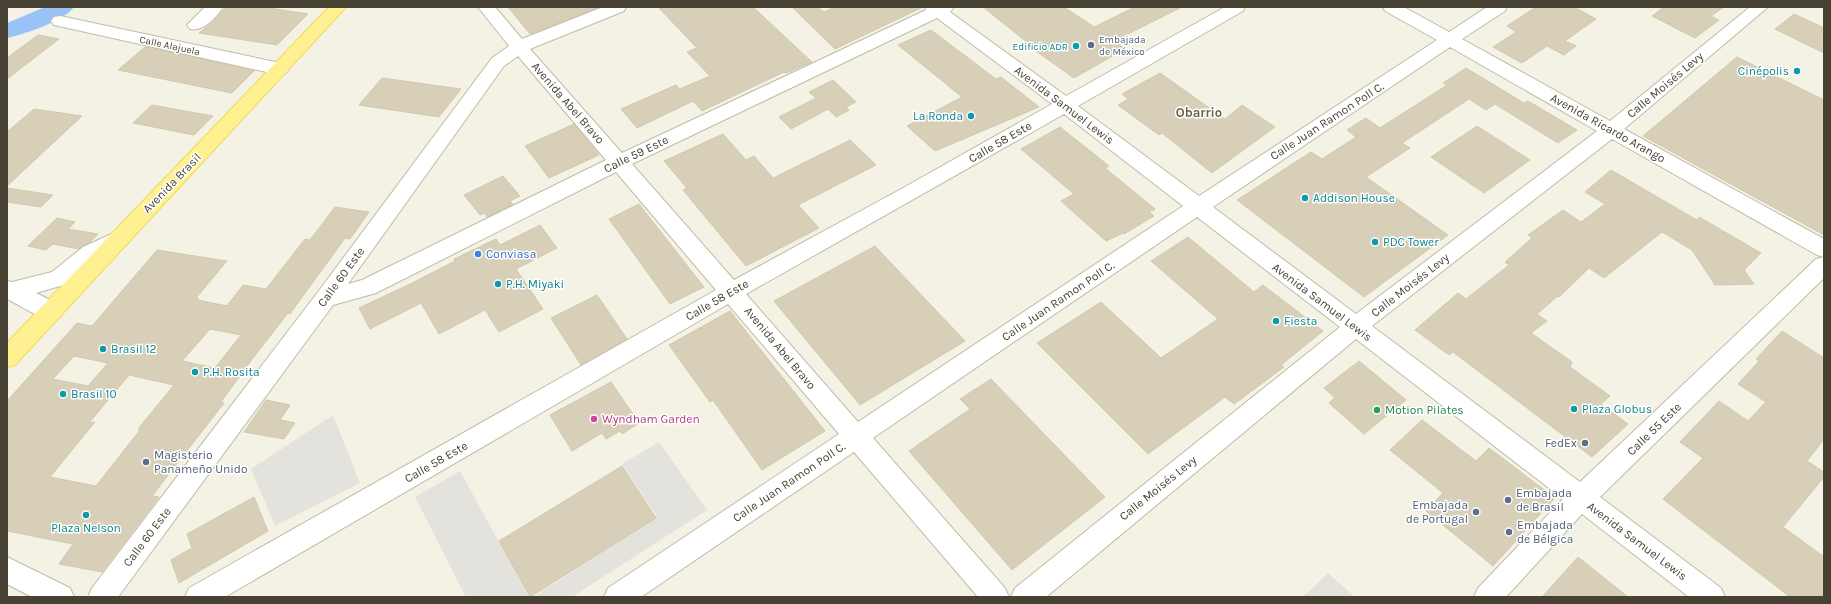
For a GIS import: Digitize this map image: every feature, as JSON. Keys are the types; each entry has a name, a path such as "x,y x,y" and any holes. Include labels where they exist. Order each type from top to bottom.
{"main road":[{"name":"Avenida Brasil","path":"7,358 338,7"}],"street":[{"path":"196,25 215,7"},
{"name":"Avenida Abel Bravo","path":"486,7 995,597"},
{"name":"Calle 60 Este","path":"102,597 326,298 498,62 519,46 618,7"},
{"name":"Calle 58 Este","path":"199,597 732,291 1237,7"},
{"name":"Avenida Ricardo Arango","path":"1391,7 1824,249"},
{"name":"Calle Juan Ramon Poll C.","path":"618,597 1197,207 1499,7"},
{"name":"Calle Moisés Levy","path":"1025,597 1355,327 1611,130 1760,7"},
{"name":"Avenida Samuel Lewis","path":"939,8 1197,207 1710,597"},
{"name":"Calle 59 Este","path":"326,298 368,287 619,162 939,8"},
{"name":"Calle Alajuela","path":"60,21 280,69"},
{"path":"9,290 40,284 59,278 90,253 120,238"},
{"name":"Calle 55 Este","path":"1488,597 1581,498 1824,265"},
{"path":"9,290 52,311"},
{"path":"7,570 60,597"}],"shaded area":[{"path":"333,415 360,483 275,526 251,469"},
{"path":"659,442 707,510 572,597 533,597 657,517 622,464"},
{"path":"460,471 529,597 466,597 415,497"},
{"path":"1328,573 1355,597 1303,597"}],"building":[{"path":"226,7 262,7 308,14 277,45 199,33 214,21"},
{"path":"508,7 599,7 530,34"},
{"path":"658,7 753,7 812,62 786,73 784,72 702,111 693,101 637,128 621,109 676,85 680,89 710,76 687,52 697,48"},
{"path":"792,7 818,7 824,12 835,7 923,7 835,49"},
{"path":"983,7 1064,7 1094,27 1135,7 1182,7 1114,41 1125,49 1074,78 1026,44 1028,43"},
{"path":"1536,7 1574,7 1596,19 1565,41 1576,46 1564,55 1547,46 1522,63 1493,47 1516,32 1507,26"},
{"path":"1664,7 1724,7 1711,16 1719,20 1695,38 1652,16"},
{"path":"1794,14 1824,28 1824,53 1775,29"},
{"name":"La Ronda","path":"931,30 996,79 1001,77 1039,107 935,151 907,126 962,97 898,45"},
{"path":"38,35 59,39 7,79 7,58"},
{"path":"145,47 254,71 232,93 118,70"},
{"path":"1737,57 1824,100 1824,235 1643,136"},
{"path":"1466,68 1524,103 1528,101 1577,130 1558,143 1495,104 1486,110 1469,99 1402,143 1410,148 1366,177 1448,235 1364,297 1237,200 1311,152 1322,159 1356,137 1347,130 1366,118 1380,128 1447,85 1443,83"},
{"path":"1160,73 1225,119 1242,105 1275,127 1212,173 1162,133 1159,135 1118,105 1128,99 1122,94"},
{"path":"382,78 461,89 439,117 359,105"},
{"path":"833,80 856,102 846,107 849,110 836,117 828,109 791,129 779,117 816,98 809,92"},
{"path":"152,105 213,116 194,135 133,123"},
{"path":"34,109 82,116 7,186 7,132"},
{"path":"574,124 599,155 549,178 525,146"},
{"path":"1477,126 1530,160 1484,193 1431,157"},
{"path":"1060,127 1109,166 1105,168 1155,209 1149,212 1154,216 1124,234 1123,233 1106,241 1061,201 1074,194 1021,149"},
{"path":"723,134 746,160 754,156 773,178 850,140 876,165 798,205 819,228 746,266 683,190 687,188 664,161"},
{"path":"1611,170 1697,220 1699,217 1761,253 1744,270 1754,284 1715,285 1692,250 1662,232 1604,278 1589,268 1559,297 1558,296 1537,314 1547,321 1531,333 1572,362 1570,367 1610,396 1601,404 1628,424 1592,457 1453,352 1449,355 1415,330 1458,293 1466,299 1509,265 1505,262 1532,238 1528,235 1563,210 1581,222 1605,204 1585,192"},
{"path":"503,176 520,196 510,201 513,204 487,217 485,213 480,215 464,195"},
{"path":"7,188 53,195 41,207 7,202"},
{"path":"639,204 704,287 670,304 609,219"},
{"path":"335,207 369,212 350,239 345,238 290,314 288,313 253,358 221,402 224,403 152,496 159,497 102,572 59,564 73,544 7,531 7,401 77,323 92,326 157,250 227,261 196,298 199,299 198,300 227,306 243,285 266,289 305,239 310,240","holes":["210,329 241,335 215,368 182,361","74,356 108,363 88,386 53,379","129,375 174,385 138,429 140,430 96,486 50,477 95,422 89,423"]},
{"path":"57,218 75,222 68,229 98,234 90,242 79,249 53,244 46,250 28,246"},
{"path":"540,225 557,248 516,269 543,309 499,332 485,310 439,334 421,303 370,329 359,308 410,284 455,261 454,259 496,239 500,245"},
{"path":"1188,237 1254,292 1263,285 1323,331 1281,365 1284,367 1234,404 1225,397 1148,454 1037,343 1101,302 1161,358 1218,319 1151,261"},
{"path":"875,246 965,341 860,405 774,301"},
{"path":"597,295 627,339 581,365 551,318"},
{"path":"730,311 825,431 762,470 713,400 710,402 669,345"},
{"path":"1782,331 1824,358 1824,439 1807,461 1824,472 1824,477 1783,527 1824,557 1824,597 1790,597 1663,499 1703,458 1680,442 1719,401 1748,421 1766,402 1738,384 1759,361 1756,359"},
{"path":"1359,361 1406,400 1364,434 1329,403 1335,398 1324,388"},
{"path":"991,379 1105,497 1012,570 909,451 970,409 960,399"},
{"name":"Wyndham Garden","path":"611,382 639,423 622,434 620,431 606,439 602,433 572,451 550,415"},
{"path":"266,400 290,405 280,420 295,423 284,439 244,432"},
{"path":"1422,420 1476,461 1489,448 1555,498 1493,566 1426,511 1443,493 1390,450"},
{"path":"622,466 656,518 530,597 499,541"},
{"path":"254,497 268,531 179,583 171,560 192,548 187,534"},
{"path":"1578,557 1628,597 1542,597"}],"waterway":[{"path":"7,31 46,16 62,7"}],"place":[{"name":"Embajada de México","path":"1091,45"},
{"name":"Edificio ADR","path":"1076,46"},
{"name":"Cinépolis","path":"1797,71"},
{"name":"La Ronda","path":"971,116"},
{"name":"Addison House","path":"1305,198"},
{"name":"PDC Tower","path":"1375,242"},
{"name":"Conviasa","path":"478,254"},
{"name":"P.H. Miyaki","path":"498,284"},
{"name":"Fiesta","path":"1276,321"},
{"name":"Brasil 12","path":"103,349"},
{"name":"P.H. Rosita","path":"195,372"},
{"name":"Brasil 10","path":"63,394"},
{"name":"Plaza Globus","path":"1574,409"},
{"name":"Motion Pilates","path":"1377,410"},
{"name":"Wyndham Garden","path":"594,419"},
{"name":"FedEx","path":"1585,443"},
{"name":"Magisterio Panameño Unido","path":"146,462"},
{"name":"Embajada de Brasil","path":"1508,500"},
{"name":"Embajada de Portugal","path":"1476,512"},
{"name":"Plaza Nelson","path":"86,515"},
{"name":"Embajada de Bélgica","path":"1509,532"}],"district":[{"name":"Obarrio","path":"1199,112"}]}
